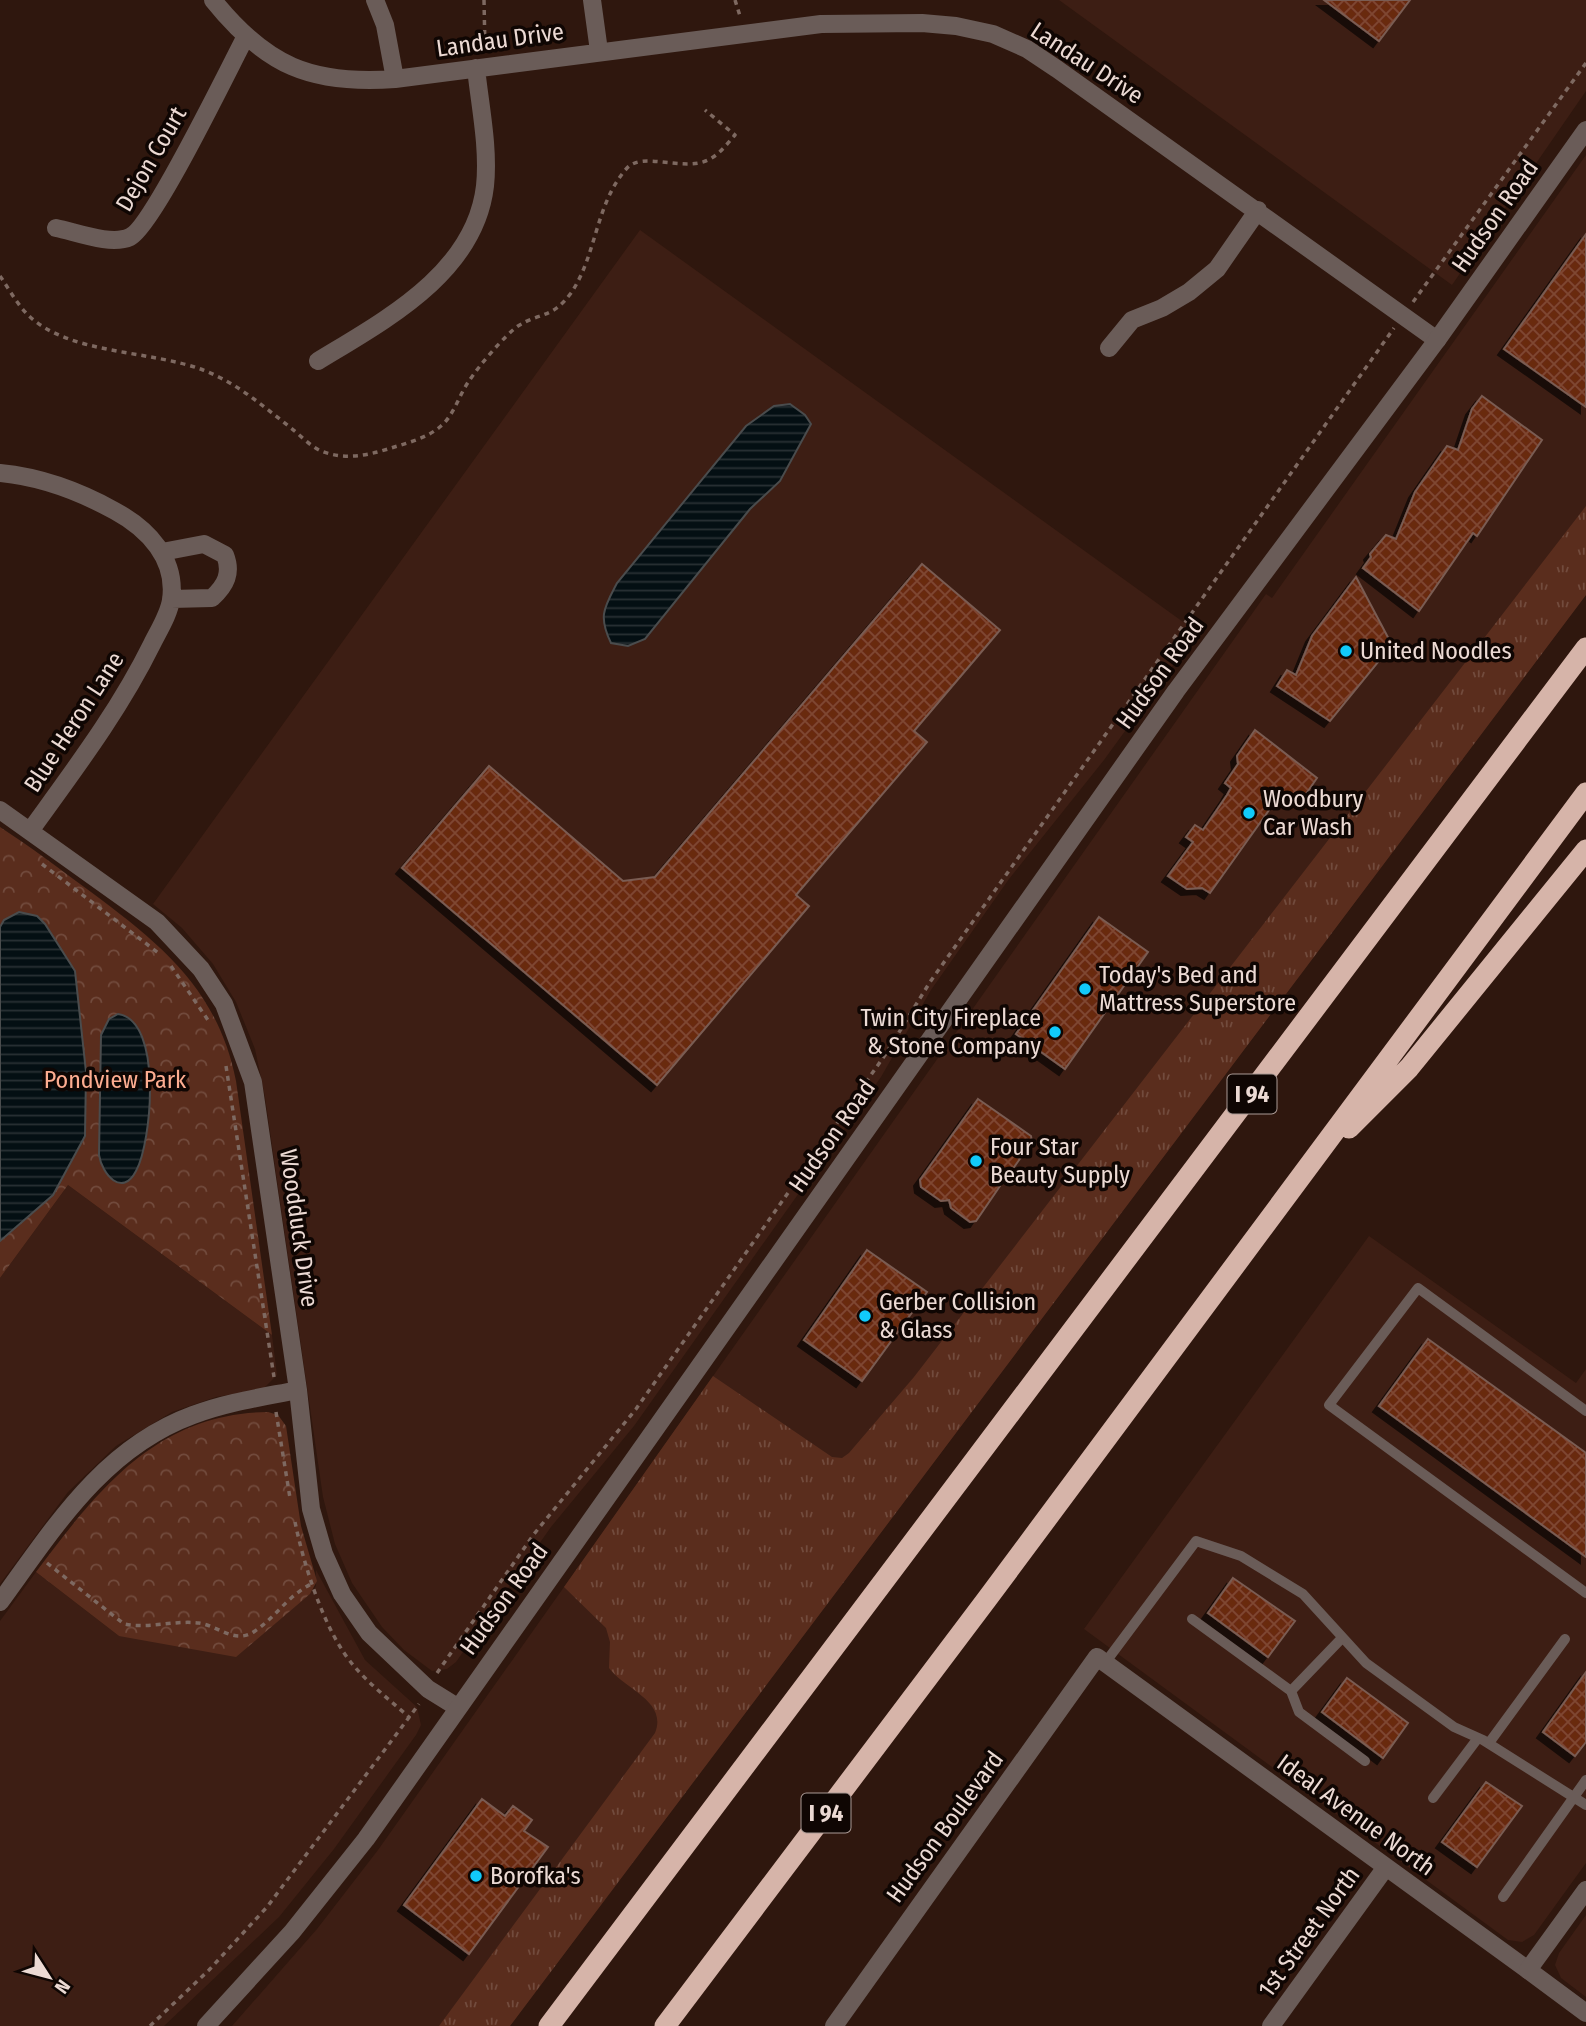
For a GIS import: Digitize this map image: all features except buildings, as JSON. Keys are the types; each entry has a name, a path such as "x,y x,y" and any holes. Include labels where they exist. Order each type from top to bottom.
{"highway":[{"name":"I 94","path":"549,2026 632,1912 1153,1226 1586,649"},
{"name":"I 94","path":"665,2026 979,1610 1586,793"},
{"path":"1294,1185 1409,1068 1586,850"},
{"path":"537,2026 632,1912"}],"street":[{"name":"Landau Drive","path":"213,0 246,36 267,52 309,74 333,80 395,79 821,24 922,23 993,34 1027,49 1057,69 1437,340"},
{"path":"374,0 385,25 395,79"},
{"path":"592,0 599,51"},
{"name":"Dejon Court","path":"56,228 119,239 137,232 163,194 246,36"},
{"path":"317,361 378,324 438,278 464,247 477,219 485,186 481,68"},
{"name":"Hudson Road","path":"206,2026 333,1883 1175,691 1437,340 1586,130"},
{"path":"1109,348 1132,320 1162,308 1189,292 1217,269 1258,210"},
{"path":"0,474 55,484 91,498 152,536 162,552 169,575 171,599 212,598 228,577 229,565 225,555 204,544 162,552"},
{"name":"Blue Heron Lane","path":"30,831 116,711 151,647 171,599"},
{"name":"Woodduck Drive","path":"0,810 157,922 201,969 224,1004 253,1082 298,1390 311,1509 324,1554 342,1594 369,1633 428,1689 457,1707"},
{"path":"0,1602 92,1481 134,1446 164,1427 194,1415 298,1390"},
{"name":"Ideal Avenue North","path":"1101,1660 1586,2013"},
{"name":"Hudson Boulevard","path":"834,2026 1101,1660"},
{"name":"1st Street North","path":"1271,2026 1386,1867"},
{"path":"1528,1970 1586,1890"}],"lane":[{"path":"1586,1410 1418,1288 1329,1405 1586,1593"},
{"path":"1101,1660 1196,1541 1241,1556 1303,1594 1366,1663 1454,1727 1489,1744 1586,1805"},
{"path":"1192,1619 1290,1691 1298,1712 1365,1761"},
{"path":"1290,1691 1342,1637"},
{"path":"1489,1744 1565,1639"},
{"path":"1433,1798 1478,1738"},
{"path":"1503,1897 1586,1780"}],"path":[{"path":"481,68 484,0"},
{"path":"440,1666 534,1534 636,1409 885,1055 938,971 1306,447 1586,63"},
{"path":"35,858 159,953 184,981 213,1027"},
{"path":"225,1058 274,1378"},
{"path":"46,1562 124,1624 136,1627 201,1623 231,1636 244,1636 255,1631 294,1593 313,1583 341,1649 355,1667 410,1718"},
{"path":"150,2026 209,1970 267,1907 415,1712"}],"shaded area":[{"path":"1059,0 1586,0 1586,91 1452,285"},
{"path":"1586,155 1586,595 510,2026 232,2026 317,1929 378,1850 1266,594 1272,598"},
{"path":"640,230 1197,632 1104,760 1009,879 931,990 881,1077 634,1426 551,1527 456,1662 447,1669 432,1671 404,1650 382,1627 352,1583 335,1544 323,1497 265,1097 255,1049 236,1002 213,964 182,928 153,904"},
{"path":"790,404 805,415 811,424 780,481 750,509 645,639 628,646 611,643 605,626 604,612 617,583 746,426 774,406"},
{"path":"19,912 37,916 45,924 75,971 86,1072 85,1136 53,1195 0,1241 0,927 4,920"},
{"path":"118,1014 132,1021 142,1037 148,1059 150,1084 142,1156 131,1179 125,1183 119,1183 108,1176 99,1155 101,1035 109,1019"},
{"path":"68,1185 272,1335 277,1375 263,1389 216,1397 172,1412 116,1446 68,1492 0,1584 0,1278"},
{"path":"1369,1236 1576,1383 1586,1369 1586,1863 1534,1935 1522,1942 1508,1940 1084,1629"},
{"path":"316,1570 365,1660 417,1707 421,1725 416,1735 334,1849 279,1917 164,2026 0,2026 0,1621 36,1572 119,1636 308,1596 316,1586"},
{"path":"1586,1915 1586,1997 1561,1978 1555,1965 1559,1953"}],"green space":[{"path":"1586,506 1586,595 510,2026 439,2026 655,1733 657,1722 650,1704 609,1668 610,1642 606,1628 564,1587 713,1376 832,1457 842,1458 849,1453 914,1377"},
{"name":"Pondview Park","path":"0,827 141,931 183,972 216,1021 228,1049 236,1081 272,1335 68,1185 0,1278"},
{"path":"268,1412 278,1415 286,1426 301,1526 317,1581 310,1594 236,1657 119,1636 36,1572 107,1486 133,1462 161,1442 193,1426 228,1416"}],"place":[{"name":"United Noodles","path":"1346,651"},
{"name":"Woodbury Car Wash","path":"1249,813"},
{"name":"Today's Bed and Mattress Superstore","path":"1085,989"},
{"name":"Twin City Fireplace & Stone Company","path":"1055,1032"},
{"name":"Four Star Beauty Supply","path":"976,1161"},
{"name":"Gerber Collision & Glass","path":"865,1316"},
{"name":"Borofka's","path":"476,1876"}]}
